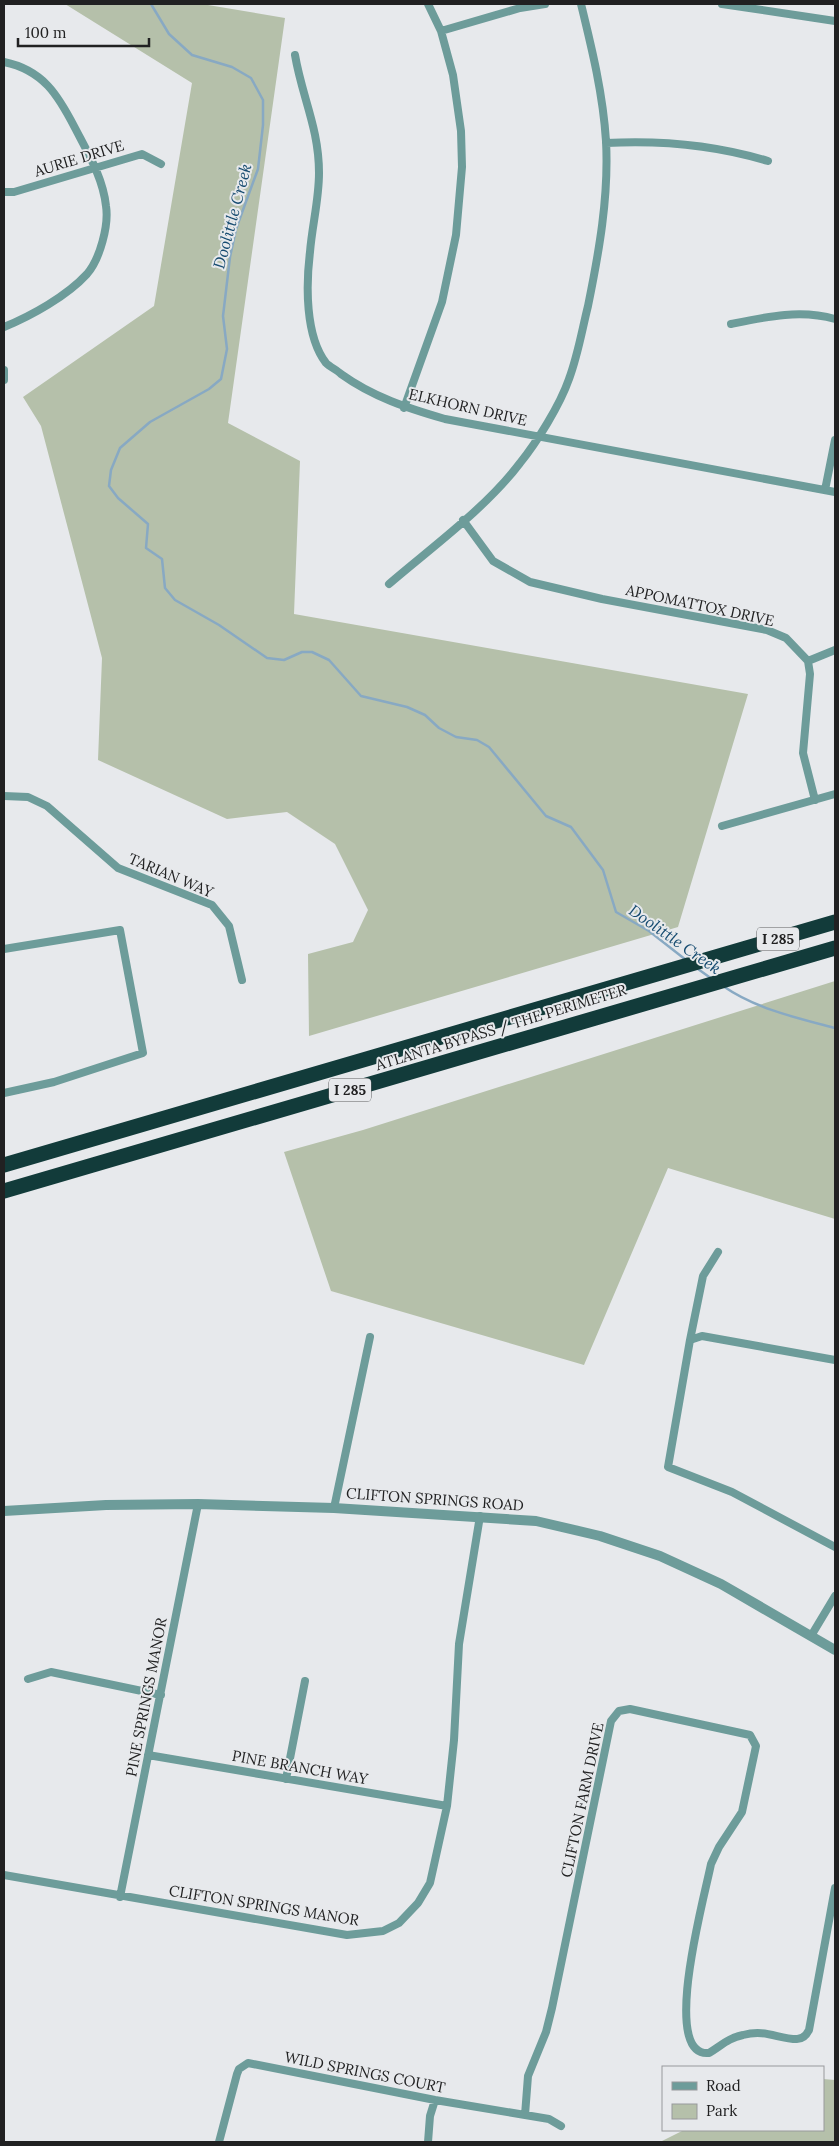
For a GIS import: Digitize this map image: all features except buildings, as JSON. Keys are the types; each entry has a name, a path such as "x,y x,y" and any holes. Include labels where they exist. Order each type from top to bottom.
{"highway":[{"name":"ATLANTA BYPASS / THE PERIMETER","path":"4,1165 835,922"},
{"name":"ATLANTA BYPASS / THE PERIMETER","path":"4,1191 835,948"}],"street":[{"path":"404,408 442,302 456,235 462,167 461,131 453,74 441,31 428,4"},
{"path":"441,31 520,8 545,4"},
{"path":"390,584 490,497 519,465 538,437 569,380 581,338 599,247 605,194 606,143 596,62 580,4"},
{"path":"722,4 835,21"},
{"name":"ELKHORN DRIVE","path":"295,55 313,119 319,153 318,195 307,284 309,313 316,341 326,363 357,385 404,408 445,419 835,492"},
{"path":"4,62 20,65 43,78 64,108 96,168 106,204 107,216 99,252 87,273 45,306 25,318 4,326"},
{"path":"606,143 635,141 710,146 768,161"},
{"name":"AURIE DRIVE","path":"4,192 14,192 142,154 161,164"},
{"path":"731,324 767,316 795,314 821,315 835,319"},
{"path":"4,370 4,380"},
{"path":"825,490 835,440"},
{"name":"APPOMATTOX DRIVE","path":"463,520 493,561 530,582 602,599 767,630 786,638 808,661"},
{"path":"815,800 803,753 810,674 808,661 835,650"},
{"path":"722,826 835,794"},
{"name":"TARIAN WAY","path":"4,796 28,797 46,806 118,868 212,905 229,926 242,980"},
{"path":"4,949 120,930 143,1052 54,1082 4,1093"},
{"path":"718,1252 703,1276 668,1467 732,1492 835,1547"},
{"path":"690,1340 702,1336 835,1360"},
{"path":"334,1508 370,1337"},
{"name":"CLIFTON SPRINGS ROAD","path":"4,1511 106,1505 198,1504 334,1508 536,1521 600,1536 660,1556 721,1584 835,1650"},
{"name":"PINE SPRINGS MANOR","path":"120,1897 198,1504"},
{"name":"CLIFTON SPRINGS MANOR","path":"4,1875 120,1897 348,1935 384,1931 409,1915 425,1894 435,1866 447,1806 454,1740 459,1644 480,1516"},
{"path":"811,1636 835,1596"},
{"path":"28,1679 51,1672 161,1695"},
{"path":"286,1779 305,1681"},
{"name":"CLIFTON FARM DRIVE","path":"525,2115 528,2076 543,2040 552,2008 611,1721 618,1711 630,1709 750,1735 755,1741 756,1746 742,1812 719,1847 711,1864 686,1991 686,2024 694,2049 698,2052 709,2053 730,2039 758,2032 797,2039 806,2034 809,2030 835,1888"},
{"name":"PINE BRANCH WAY","path":"148,1755 447,1806"},
{"name":"WILD SPRINGS COURT","path":"219,2142 236,2074 239,2069 248,2064 435,2100 548,2119 561,2126"},
{"path":"428,2142 430,2116 435,2100"}],"green space":[{"path":"65,4 202,4 285,18 228,423 300,461 294,614 748,694 678,927 309,1036 308,954 353,942 368,910 335,844 287,812 227,819 98,760 102,658 41,426 23,397 154,306 192,83"},
{"path":"835,981 835,1219 668,1168 584,1365 331,1291 284,1152 363,1130"},
{"path":"824,2079 835,2080 835,2142 660,2142 682,2131 824,2131"}],"waterway":[{"name":"Doolittle Creek","path":"151,4 169,34 192,55 232,67 251,78 263,100 263,125 258,169 236,229 230,257 223,316 227,349 221,379 209,389 150,422 120,448 111,470 109,486 118,498 148,524 146,548 162,559 165,588 175,600 219,625 267,658 284,660 302,652 312,652 329,660 361,696 407,707 425,715 439,728 456,737 477,740 489,747 546,816 571,827 603,870 616,912 649,931 686,960"},
{"name":"Doolittle Creek","path":"698,969 712,979"},
{"name":"Doolittle Creek","path":"723,986 763,1007 835,1028"}]}
